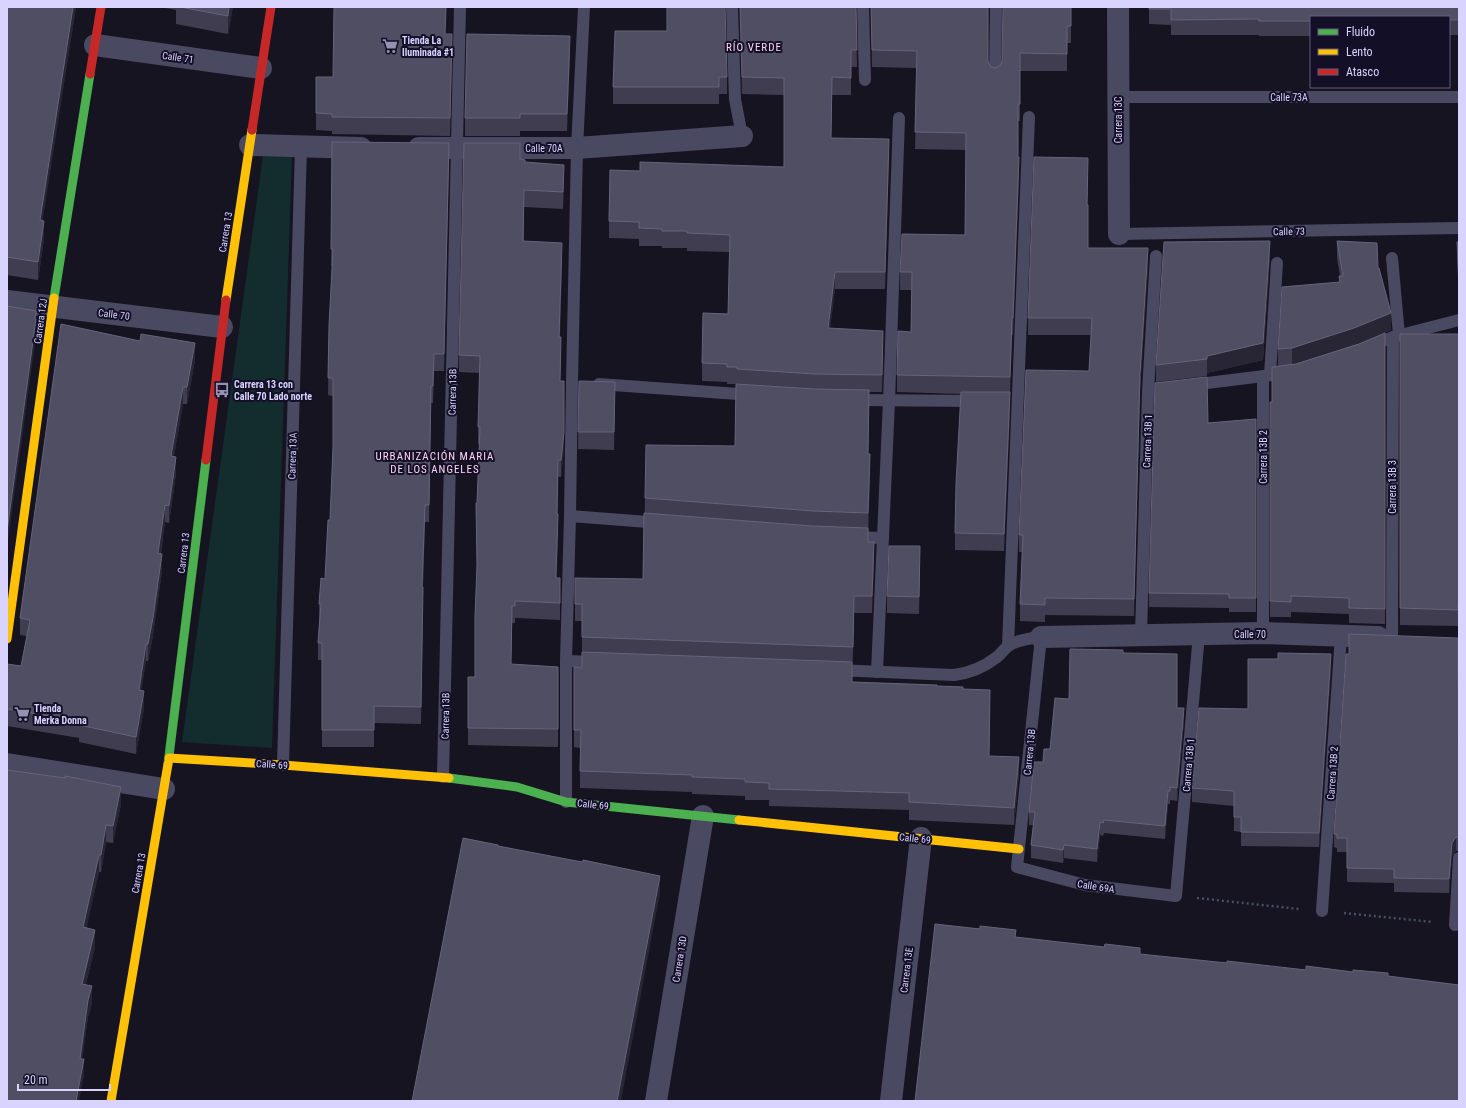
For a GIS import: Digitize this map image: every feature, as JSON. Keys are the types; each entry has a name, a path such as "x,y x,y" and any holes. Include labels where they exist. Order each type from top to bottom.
{"street":[{"name":"Carrera 12J","path":"7,639 53,307 101,7"},
{"name":"Carrera 13","path":"111,1101 164,788 222,327 271,7"},
{"name":"Carrera 13C","path":"1118,7 1119,234"},
{"name":"Calle 71","path":"95,45 261,68"},
{"name":"Calle 70A","path":"399,148 577,148 742,136"},
{"path":"250,146 377,148"},
{"name":"Calle 70","path":"7,302 222,327"},
{"name":"Calle 70","path":"1041,637 1263,633 1414,638"},
{"name":"Calle 69","path":"168,758 443,777 517,787 566,802 1019,849"},
{"path":"7,764 164,788"},
{"name":"Carrera 13D","path":"656,1101 703,816"},
{"name":"Carrera 13E","path":"891,1101 921,838"}],"lane":[{"name":"Carrera 13B","path":"443,777 460,7"},
{"path":"566,802 566,661 577,148 584,7"},
{"path":"732,7 735,99 742,136"},
{"path":"863,7 865,80"},
{"path":"995,78 996,7"},
{"name":"Calle 73A","path":"1118,96 1459,96"},
{"path":"1008,646 1029,117"},
{"path":"876,672 889,401 899,118"},
{"name":"Carrera 13A","path":"283,765 301,147"},
{"name":"Calle 73","path":"1119,234 1459,228"},
{"name":"Carrera 13B 1","path":"1141,635 1152,390 1156,256"},
{"name":"Carrera 13B 3","path":"1392,258 1396,336 1392,638"},
{"name":"Carrera 13B 2","path":"1263,633 1267,376 1277,263"},
{"path":"1357,352 1396,336 1459,320"},
{"path":"1179,387 1267,376 1301,370"},
{"path":"572,382 767,396"},
{"path":"844,400 988,402"},
{"path":"1003,402 1018,402"},
{"path":"570,516 672,524"},
{"path":"844,537 883,538"},
{"name":"Carrera 13B 1","path":"1176,896 1199,634"},
{"name":"Carrera 13B 2","path":"1322,911 1342,635"},
{"name":"Carrera 13B","path":"1017,867 1041,637"},
{"path":"821,670 954,675 968,674 980,669 998,657 1008,646 1029,638 1041,637"},
{"path":"566,661 606,663"},
{"path":"1455,925 1459,858"},
{"name":"Calle 69A","path":"1017,867 1085,886 1176,896"}],"green space":[{"path":"263,156 292,157 272,748 182,742"}],"building":[{"path":"7,7 73,7 40,220 44,221 38,262 7,257"},
{"path":"180,7 229,7 228,16"},
{"name":"Tienda La Iluminada #1","path":"334,7 446,7 445,34 452,34 450,118 332,117 332,114 316,113 316,77 333,77"},
{"path":"667,7 725,7 727,77 719,77 719,87 613,87 615,31 667,31"},
{"path":"740,7 856,7 857,50 851,50 851,78 832,77 831,138 889,139 885,272 835,272 828,328 883,331 882,375 814,374 737,369 737,367 727,367 727,364 702,363 703,313 728,314 730,235 687,233 687,231 662,231 662,229 639,228 639,222 609,221 610,170 640,171 640,162 784,167 784,78 742,77"},
{"path":"871,7 988,7 988,61 991,67 995,68 1001,65 1002,61 1003,7 1071,7 1071,26 1067,26 1067,54 1020,53 1020,104 1018,104 1019,157 1010,377 897,375 898,331 911,332 912,272 900,272 902,234 965,235 966,133 915,132 917,51 872,50"},
{"path":"1149,7 1459,7 1459,20 1450,20 1450,16 1310,16 1310,21 1259,21 1259,19 1171,20 1171,9 1149,9"},
{"path":"467,34 570,36 567,114 520,114 520,118 465,118"},
{"path":"332,142 449,143 444,354 434,354 433,386 431,386 429,505 425,505 422,587 421,707 374,706 374,730 322,730 322,643 318,643 321,604 319,604 321,578 325,579 328,520 330,520 333,447 333,378 328,378 333,249 331,249"},
{"path":"464,143 520,143 520,159 525,160 525,162 564,165 563,192 524,190 523,241 562,243 559,337 561,337 560,381 564,381 564,432 561,460 558,460 556,575 556,578 560,578 560,603 515,601 515,606 512,606 511,664 558,667 558,729 468,728 468,677 475,677 477,565 476,503 480,427 478,427 480,356 459,355"},
{"path":"1034,157 1088,158 1088,248 1148,248 1140,374 1134,599 1045,598 1045,605 1020,604 1023,535 1019,535 1026,370 1089,371 1092,318 1028,318"},
{"path":"1270,241 1263,343 1207,356 1207,359 1156,365 1164,242"},
{"path":"1337,241 1377,243 1378,268 1391,313 1354,328 1292,348 1278,349 1282,287 1340,282 1339,276 1343,276"},
{"path":"1457,242 1459,242 1459,282"},
{"path":"7,306 36,311 36,319 7,531"},
{"path":"61,324 140,341 141,334 195,343 187,387 183,387 171,456 176,457 169,506 165,505 158,553 162,554 153,618 148,644 146,644 139,690 144,691 136,737 79,725 80,721 7,709 7,664 21,666 30,620 20,618"},
{"path":"1385,333 1385,609 1349,608 1349,598 1291,596 1291,602 1270,601 1270,402 1272,402 1272,367 1296,364 1359,344"},
{"path":"1400,334 1459,334 1458,610 1400,608"},
{"path":"1207,377 1208,423 1256,419 1256,598 1229,598 1229,594 1149,593 1155,383"},
{"path":"579,381 615,382 614,432 578,432"},
{"path":"736,384 814,389 869,390 868,454 870,454 868,513 813,511 645,498 646,445 735,446"},
{"path":"961,392 1010,392 1004,534 955,533"},
{"path":"644,513 812,526 868,528 868,542 874,542 872,596 854,596 853,647 582,637 582,604 575,604 575,578 643,579"},
{"path":"889,546 920,546 919,597 887,596"},
{"path":"1349,634 1458,638 1459,837 1456,837 1452,843 1449,879 1394,878 1394,869 1347,868 1347,838 1337,838 1337,834 1334,834 1346,654 1349,654"},
{"path":"1070,649 1123,650 1123,653 1177,654 1177,708 1184,708 1177,788 1170,787 1170,791 1168,791 1165,826 1104,820 1103,823 1100,822 1097,849 1064,845 1063,850 1031,845 1035,812 1029,812 1034,762 1043,762 1044,749 1050,749 1055,698 1069,699"},
{"path":"582,652 852,662 852,682 937,685 963,687 963,689 990,690 989,756 1019,757 1014,808 909,802 909,793 769,789 769,783 745,782 745,779 692,777 692,775 580,771 581,730 574,730 574,667 582,668"},
{"path":"1278,653 1331,654 1319,833 1241,832 1241,817 1234,817 1234,791 1192,788 1199,708 1248,709 1248,659 1278,659"},
{"path":"7,770 65,778 65,776 121,787 113,826 106,825 101,855 99,855 83,927 95,930 82,984 92,986 88,1000 80,1059 84,1059 76,1101 7,1101"},
{"path":"463,838 498,846 582,862 583,860 660,876 617,1101 412,1101"},
{"path":"935,924 980,929 980,926 1016,930 1015,937 1104,947 1105,944 1140,948 1140,954 1227,963 1227,961 1306,970 1306,966 1353,972 1353,970 1388,973 1388,976 1459,985 1459,1101 915,1101"}],"traffic: fast":[{"path":"54,298 90,74"},
{"path":"168,764 206,460"},
{"path":"449,778 517,787 566,802 739,820"}],"traffic: slow":[{"path":"226,300 252,130"},
{"path":"7,639 54,298"},
{"path":"169,758 449,778"},
{"path":"111,1101 168,764"},
{"path":"739,820 1019,849"}],"traffic: jam":[{"path":"90,74 101,7"},
{"path":"252,130 271,7"},
{"path":"206,460 226,300"}],"place":[{"name":"Tienda La Iluminada #1","path":"390,46"},
{"name":"Carrera 13 con Calle 70 Lado norte","path":"222,390"},
{"name":"Tienda Merka Donna","path":"22,714"}],"district":[{"name":"RÍO VERDE","path":"754,47"},
{"name":"URBANIZACIÓN MARIA DE LOS ANGELES","path":"435,462"}]}
